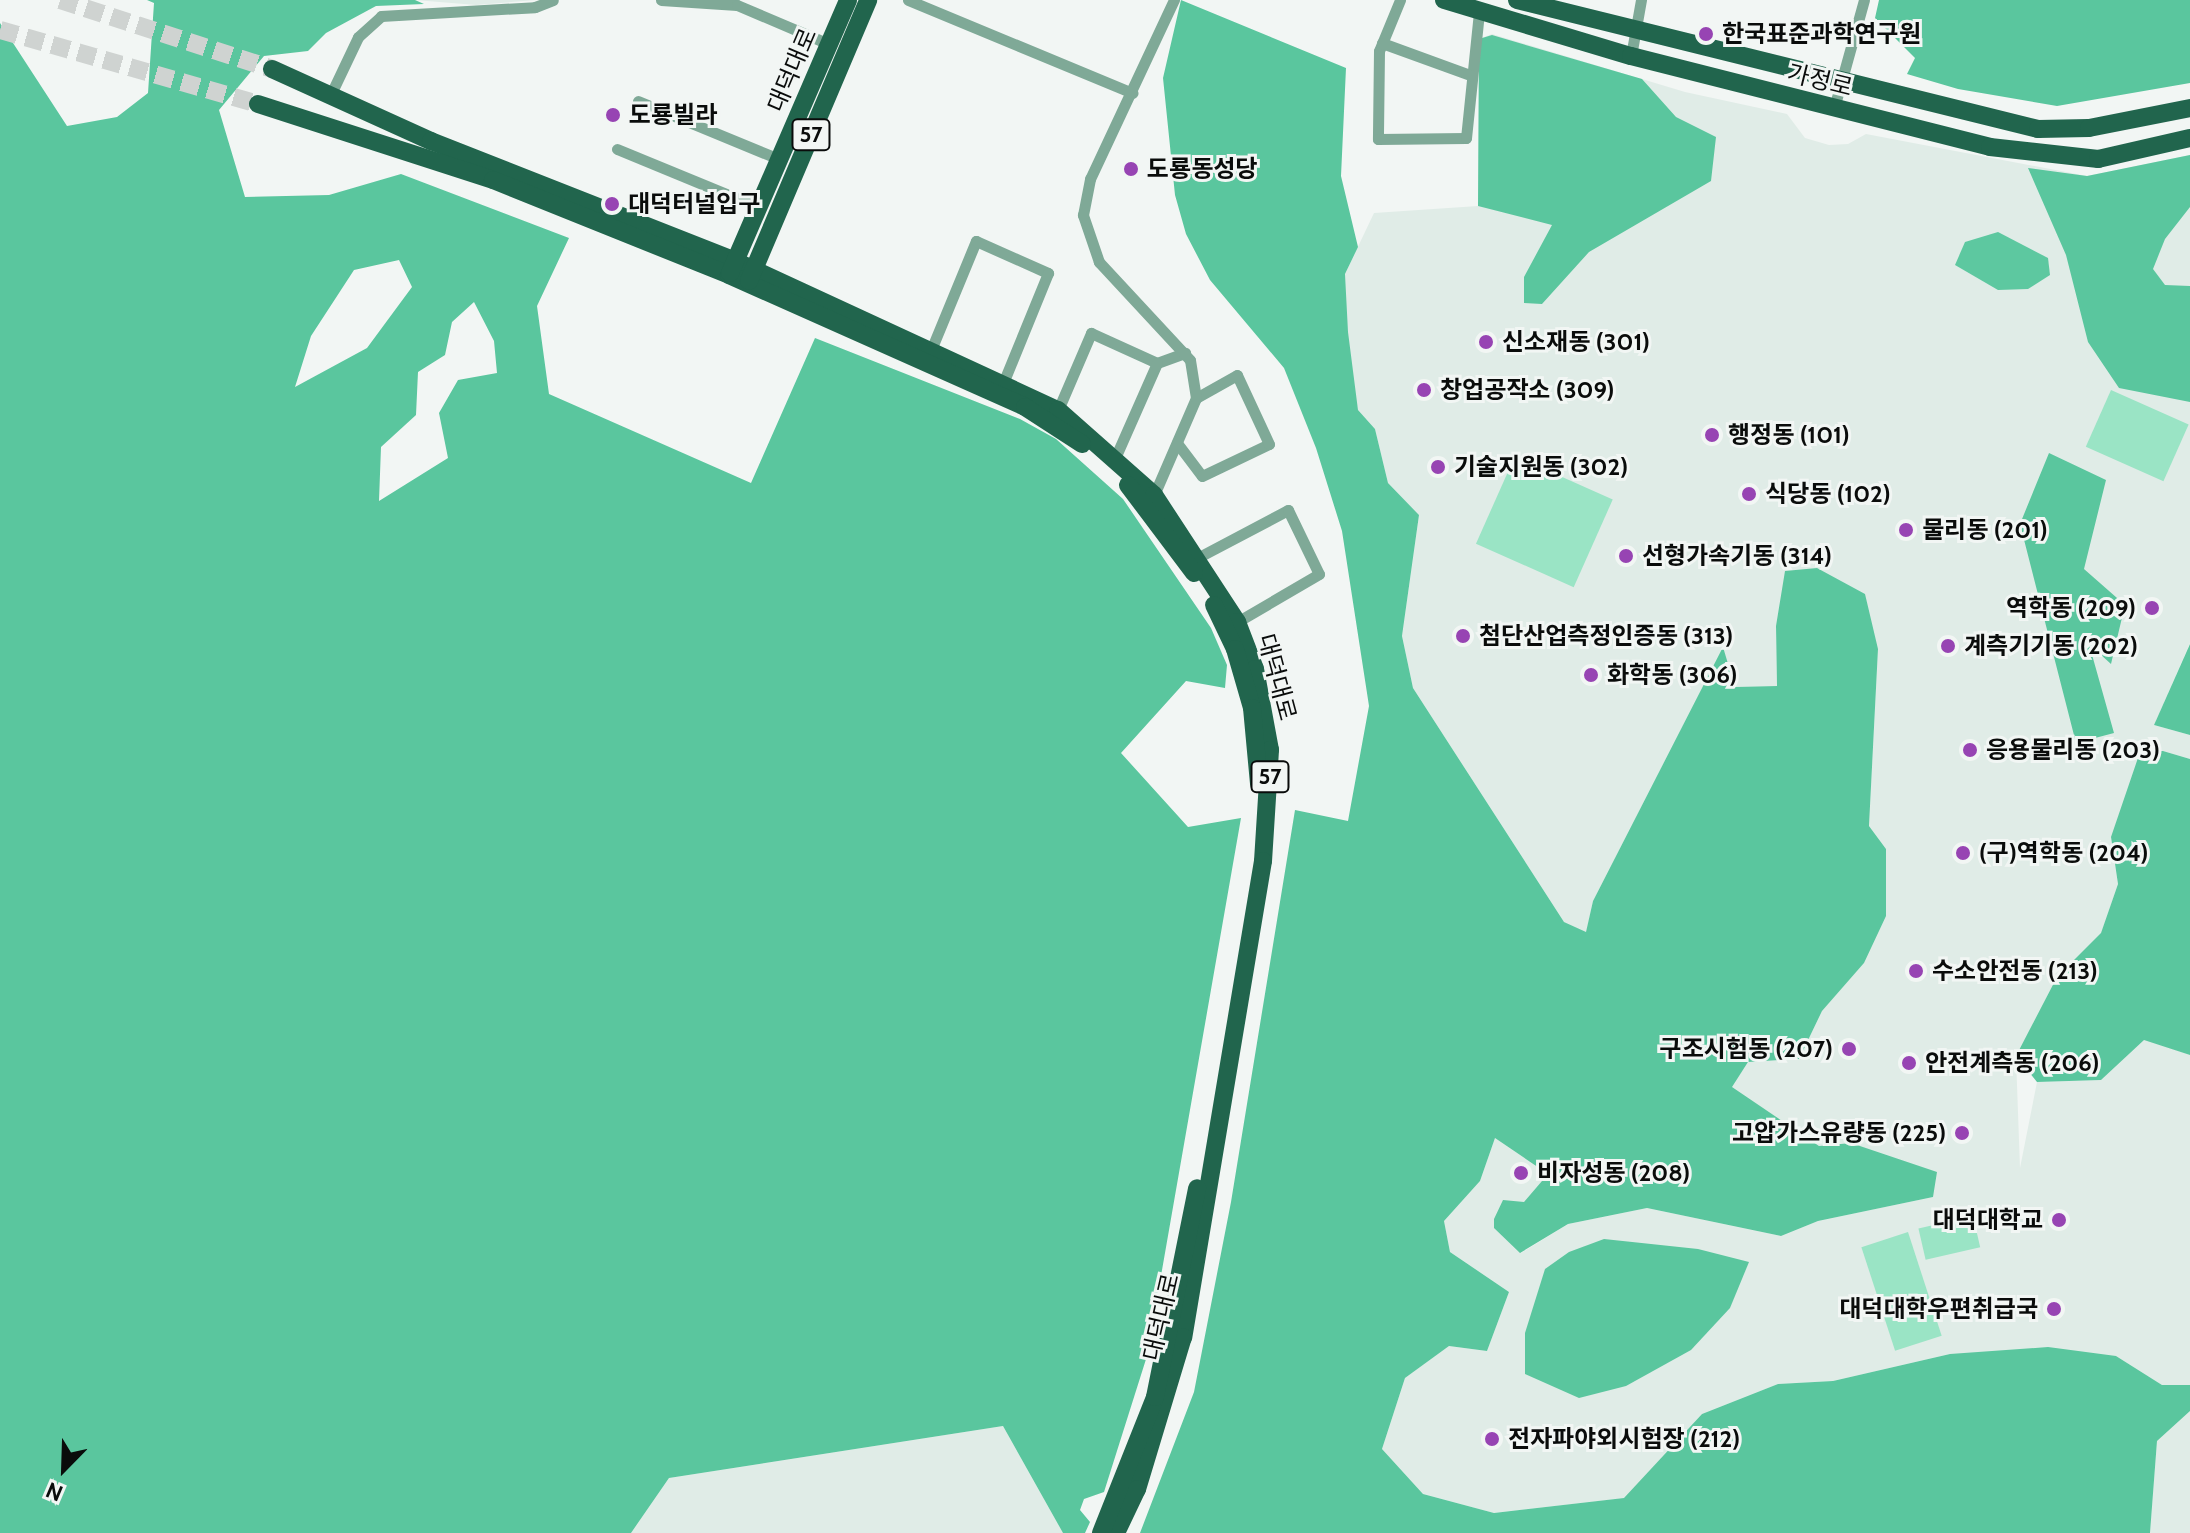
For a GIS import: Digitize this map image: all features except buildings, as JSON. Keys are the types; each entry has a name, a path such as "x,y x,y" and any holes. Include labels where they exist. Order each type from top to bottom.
{"main road":[{"name":"대덕대로","path":"848,0 732,268 1025,407 1110,466 1141,499 1213,601 1235,649 1252,708 1257,822 1189,1234 1155,1397 1101,1533"},
{"name":"대덕대로","path":"751,277 868,0"},
{"name":"가정로","path":"1444,0 1479,13 1631,56 1990,147 2098,159 2190,138"},
{"name":"가정로","path":"1517,0 2038,129 2089,128 2190,108"},
{"path":"272,69 732,268"},
{"path":"258,104 493,180 732,268"},
{"name":"대덕대로","path":"751,277 931,350 1058,410 1116,456 1154,495 1237,622 1255,669 1269,736 1263,861 1183,1337 1137,1489 1116,1533"}],"street":[{"path":"330,96 358,37 381,16 535,7 553,0"},
{"path":"661,0 737,5 829,44"},
{"path":"908,0 1132,93"},
{"path":"1154,495 1196,398 1185,353 1099,262 1088,239 1083,215 1090,179 1174,0"},
{"path":"1400,0 1382,43 1378,139 1466,138 1470,75 1479,13"},
{"path":"1631,56 1641,0"},
{"path":"1834,108 1864,0"},
{"path":"1382,43 1470,75"},
{"path":"638,101 779,159"},
{"path":"617,149 758,207"},
{"path":"931,350 976,241 1048,273 1003,383"},
{"path":"1058,410 1091,333 1157,363 1185,353"},
{"path":"1116,456 1157,363"},
{"path":"1177,443 1202,476 1269,444 1237,375 1196,398"},
{"path":"1197,558 1288,510 1319,574 1237,622"}],"shaded area":[{"path":"147,0 415,0 424,4 376,6 326,33 308,51 264,56 219,110 245,197 329,195 401,174 569,238 537,306 549,394 751,483 815,338 1020,419 1056,439 1123,499 1211,628 1227,665 1225,688 1186,681 1121,753 1188,827 1241,818 1147,1356 1104,1492 1084,1499 1080,1510 1090,1522 1085,1533 1063,1533 1003,1426 669,1478 631,1533 0,1533 0,23 67,126 117,117 148,93 154,3","holes":["399,260 412,287 367,348 295,387 311,336 354,270","474,302 494,341 497,373 458,380 439,413 448,458 379,501 381,447 416,415 418,372 445,355 452,322"]},
{"path":"415,0 536,0 476,5"},
{"path":"1181,0 1346,68 1341,176 1358,247 1345,274 1348,332 1358,410 1375,429 1388,483 1419,515 1402,636 1413,688 1564,922 1586,932 1593,901 1723,647 1735,687 1777,686 1776,626 1785,571 1817,568 1865,594 1878,649 1869,826 1886,849 1886,916 1864,963 1822,1011 1799,1059 1748,1062 1732,1087 1819,1146 1851,1143 1937,1172 1933,1197 1818,1221 1781,1236 1647,1208 1568,1224 1520,1253 1494,1228 1494,1219 1503,1200 1524,1202 1548,1174 1495,1138 1480,1181 1444,1221 1450,1252 1509,1292 1487,1351 1449,1346 1405,1378 1382,1449 1423,1494 1494,1513 1624,1498 1702,1414 1778,1384 1833,1381 1950,1354 2048,1347 2116,1356 2162,1385 2190,1385 2190,1411 2157,1441 2150,1533 1140,1533 1194,1392 1231,1202 1295,810 1348,821 1369,706 1342,531 1316,448 1284,368 1210,280 1186,234 1175,195 1163,78"},
{"path":"1879,0 2190,0 2190,83 2057,106 1958,89 1907,74 1915,58 1875,18"},
{"name":"한국표준과학연구원","path":"1492,34 1685,92 1787,114 1805,138 1829,145 1848,144 1866,134 2087,176 2190,155 2190,643 2154,725 2190,735 2190,759 2163,751 2111,837 2118,884 2101,934 2057,977 2016,1057 2020,1168 2037,1082 2101,1080 2144,1039 2190,1055 2190,1385 2162,1385 2116,1356 1950,1354 1833,1381 1778,1384 1702,1414 1625,1498 1494,1513 1423,1494 1382,1449 1405,1378 1449,1346 1487,1351 1509,1292 1450,1252 1444,1221 1480,1181 1495,1138 1549,1174 1521,1253 1568,1224 1647,1208 1781,1236 1818,1221 1933,1197 1851,1143 1819,1146 1731,1087 1748,1062 1799,1059 1822,1011 1864,963 1886,849 1869,826 1878,649 1776,626 1777,686 1735,687 1723,648 1593,901 1586,933 1564,922 1413,688 1402,636 1419,515 1388,483 1375,429 1358,410 1346,349 1345,274 1374,213 1478,206 1479,39"},
{"path":"1492,35 1642,79 1676,117 1716,137 1711,181 1589,252 1542,304 1524,303 1524,277 1552,225 1478,206 1479,39"},
{"path":"2190,155 2190,207 2165,239 2153,269 2165,285 2190,286 2190,402 2119,388 2088,342 2066,255 2028,168 2087,176"},
{"path":"1998,232 2048,258 2050,275 2028,289 1998,290 1955,265 1965,242"},
{"path":"2111,390 2189,425 2163,481 2086,447"},
{"path":"2049,453 2106,480 2084,569 2125,605 2111,664 2089,644 2114,733 2076,743 2020,524"},
{"path":"1515,456 1613,500 1574,587 1476,544"},
{"path":"2190,644 2190,735 2154,725"},
{"path":"2163,751 2190,759 2190,1055 2144,1040 2101,1080 2037,1082 2016,1056 2057,977 2101,933 2118,884 2111,837 2140,752"},
{"path":"1973,1216 1980,1247 1926,1260 1918,1229"},
{"path":"1908,1232 1942,1336 1895,1351 1861,1247"},
{"path":"1604,1239 1698,1249 1749,1262 1730,1308 1691,1350 1626,1386 1579,1398 1525,1374 1525,1333 1545,1269 1569,1252"},
{"path":"2190,1411 2190,1533 2150,1533 2157,1441"},
{"path":"1003,1426 1063,1533 631,1533 669,1478"}],"tunnel":[{"path":"60,0 272,69"},
{"path":"0,30 258,104"}],"place":[{"name":"한국표준과학연구원","path":"1706,34"},
{"name":"도룡빌라","path":"613,115"},
{"name":"도룡동성당","path":"1131,169"},
{"name":"대덕터널입구","path":"612,204"},
{"name":"신소재동 (301)","path":"1486,342"},
{"name":"창업공작소 (309)","path":"1424,390"},
{"name":"행정동 (101)","path":"1712,435"},
{"name":"기술지원동 (302)","path":"1438,467"},
{"name":"식당동 (102)","path":"1749,494"},
{"name":"물리동 (201)","path":"1906,530"},
{"name":"선형가속기동 (314)","path":"1626,556"},
{"name":"역학동 (209)","path":"2152,608"},
{"name":"첨단산업측정인증동 (313)","path":"1463,636"},
{"name":"계측기기동 (202)","path":"1948,646"},
{"name":"화학동 (306)","path":"1591,675"},
{"name":"응용물리동 (203)","path":"1970,750"},
{"name":"(구)역학동 (204)","path":"1963,853"},
{"name":"수소안전동 (213)","path":"1916,971"},
{"name":"구조시험동 (207)","path":"1849,1049"},
{"name":"안전계측동 (206)","path":"1909,1063"},
{"name":"고압가스유량동 (225)","path":"1962,1133"},
{"name":"비자성동 (208)","path":"1521,1173"},
{"name":"대덕대학교","path":"2059,1220"},
{"name":"대덕대학우편취급국","path":"2054,1309"},
{"name":"전자파야외시험장 (212)","path":"1492,1439"}]}
